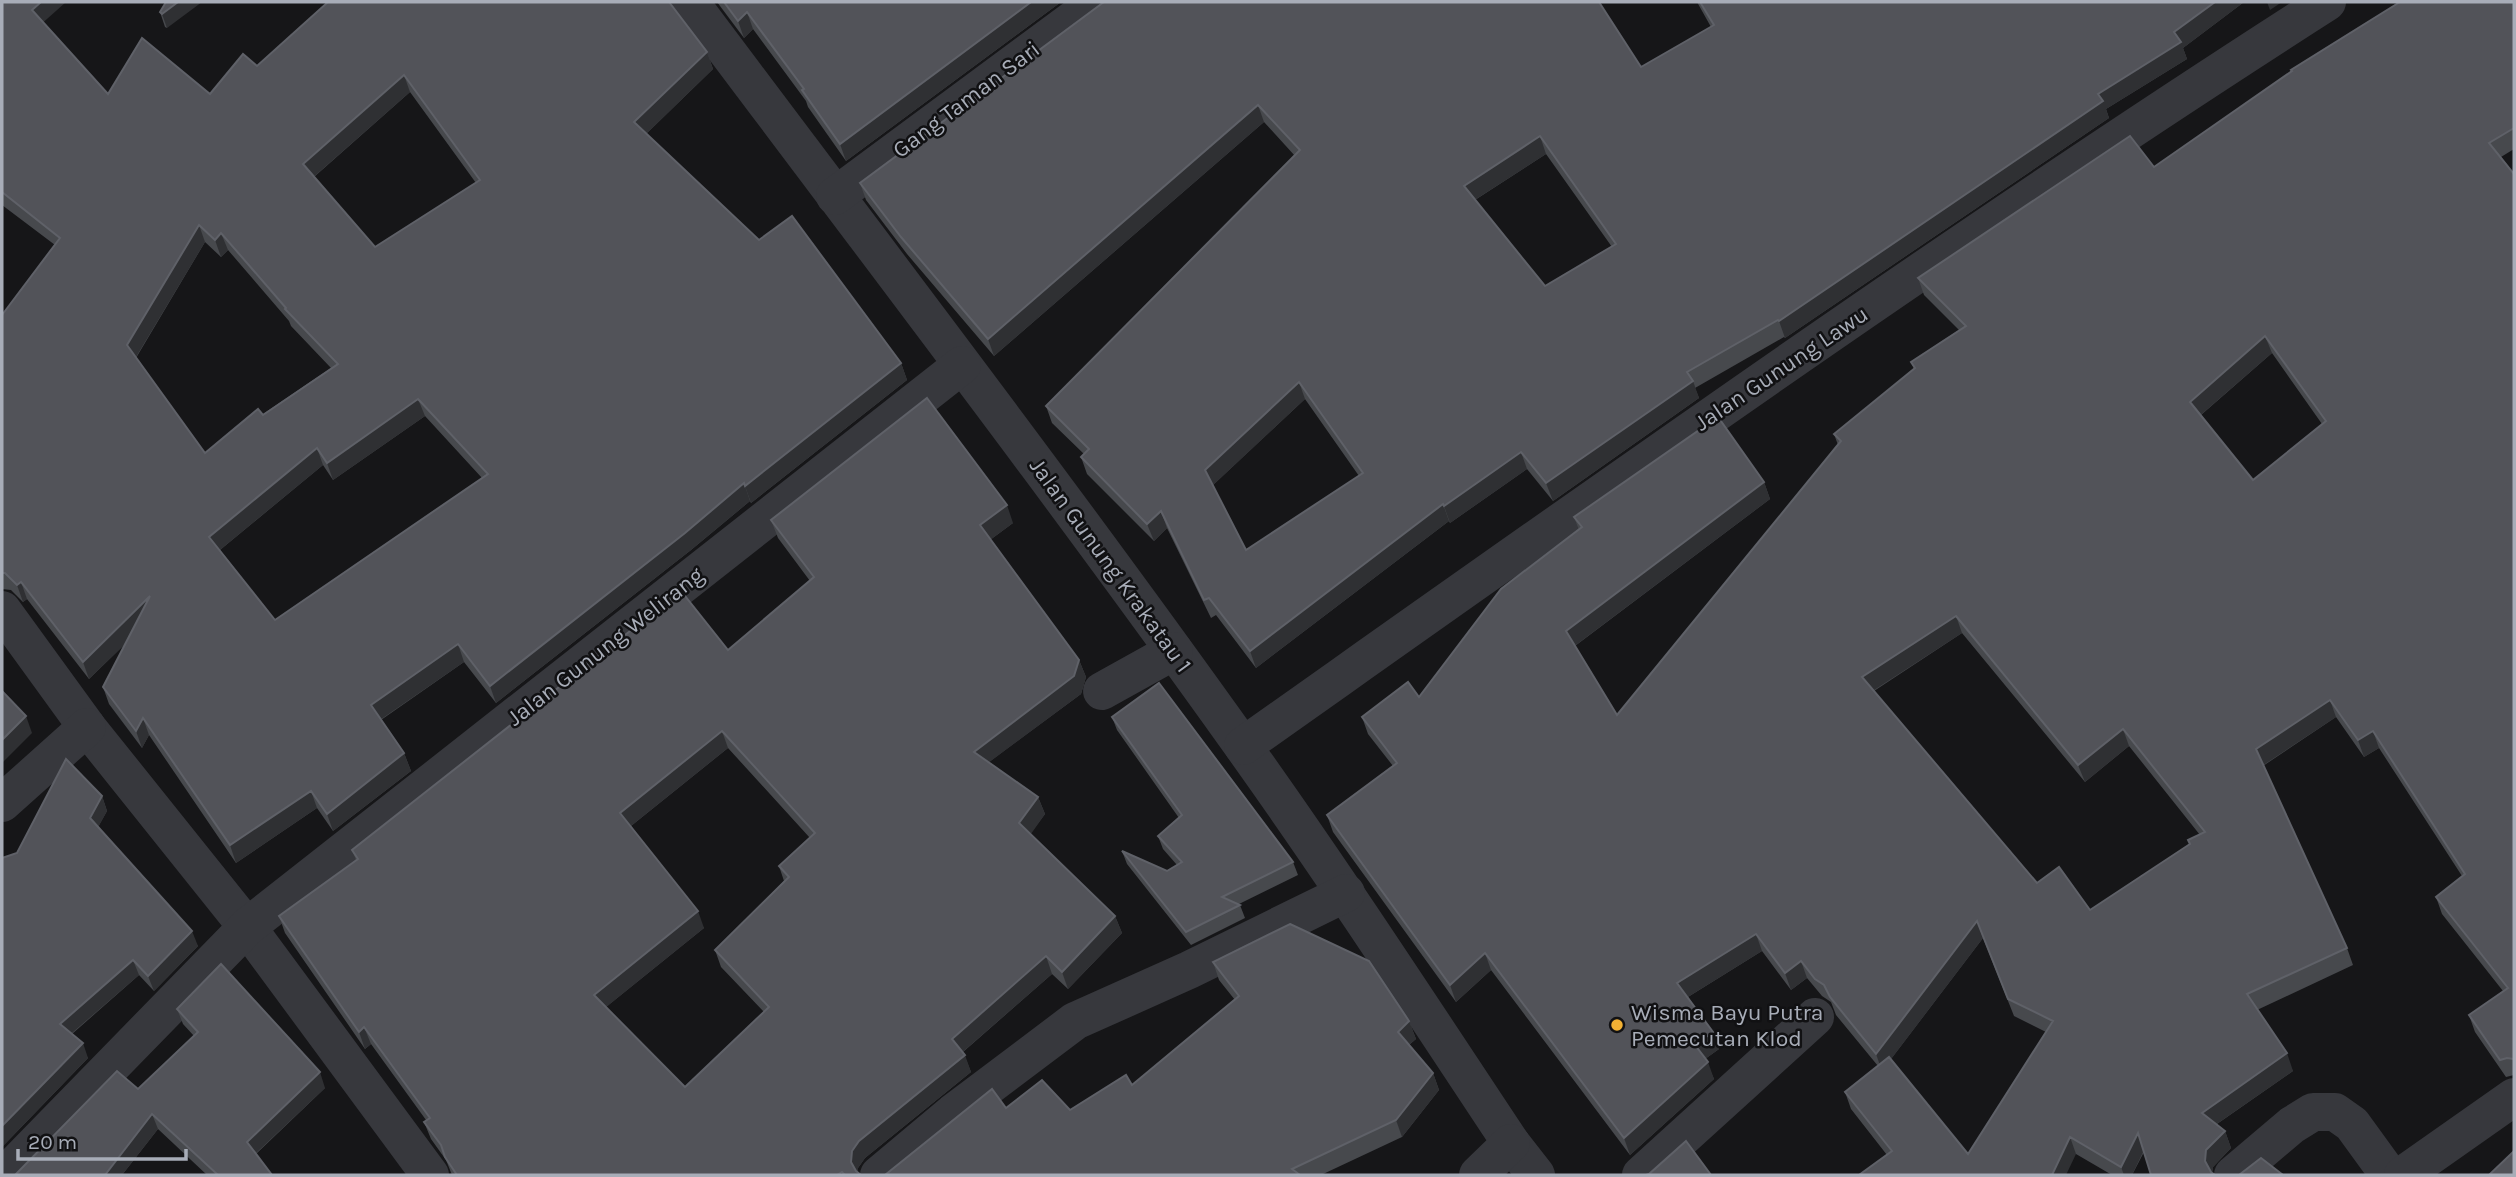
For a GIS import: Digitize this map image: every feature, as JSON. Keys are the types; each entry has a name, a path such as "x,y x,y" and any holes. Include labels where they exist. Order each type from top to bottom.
{"street":[{"name":"Jalan Gunung Krakatau 1","path":"690,2 1243,746 1346,893 1510,1143 1536,1175"},
{"name":"Gang Taman Sari","path":"835,196 1097,2"},
{"name":"Jalan Gunung Lawu","path":"1243,746 1674,441 2196,86 2327,2"},
{"name":"Jalan Gunung Welirang","path":"5,1175 247,927 962,365"},
{"path":"2,610 87,727 247,927 430,1175"},
{"path":"1102,691 1174,651"},
{"path":"2,803 87,727"},
{"path":"879,1175 953,1113 1075,1021 1189,970 1346,893"},
{"path":"1641,1175 1815,1017"},
{"path":"2403,1175 2514,1097"},
{"path":"2232,1175 2292,1125 2313,1112 2335,1112 2352,1124 2389,1175"},
{"path":"1478,1175 1510,1143"}],"building":[{"path":"2,2 41,2 32,10 108,94 142,38 210,94 243,54 257,66 328,2 669,2 707,52 634,122 759,240 792,216 901,363 745,486 744,483 685,533 490,686 458,644 371,705 404,753 327,814 311,791 230,845 143,718 136,731 103,687 150,596 83,662 21,582 17,585 2,573 2,315 60,238 2,192","holes":["404,75 480,180 375,247 303,164","199,225 215,240 221,233 285,309 338,364 263,415 258,409 205,453 127,345","418,399 488,474 275,620 209,537 317,448 327,463"]},
{"path":"166,2 178,2 162,14 160,12"},
{"path":"724,2 1031,2 840,144 802,90 804,89 747,12 738,21"},
{"path":"1104,2 1599,2 1641,67 1714,25 1700,2 2215,2 2174,32 2181,42 2098,94 2103,101 1779,321 1687,372 1693,381 1546,483 1521,452 1444,506 1443,504 1250,651 1209,598 1204,600 1161,511 1147,524 1081,457 1089,449 1046,406 1300,150 1258,105 988,339 901,237 860,183","holes":["1540,136 1616,244 1545,286 1464,186","1299,382 1363,473 1246,550 1205,470"]},
{"path":"2400,2 2514,2 2514,128 2489,143 2514,174 2514,1059 2500,1060 2469,1015 2508,988 2436,897 2465,874 2373,731 2358,740 2330,700 2256,749 2347,948 2247,994 2287,1053 2202,1113 2225,1131 2206,1150 2205,1161 2215,1175 2151,1175 2138,1133 2121,1167 2070,1137 2052,1175 1859,1175 1892,1151 1845,1092 1889,1057 1968,1154 2053,1021 2008,999 1977,921 1876,1054 1830,997 1824,985 1815,979 1801,961 1785,973 1756,934 1677,983 1713,1032 1695,1045 1708,1062 1624,1138 1485,953 1450,985 1327,815 1397,763 1362,717 1408,682 1419,697 1501,589 1582,527 1574,517 1718,417 1764,482 1566,631 1617,715 1841,441 1834,434 1915,368 1911,362 1966,326 1918,278 2130,136 2154,167 2291,70","holes":["2265,336 2326,421 2253,480 2190,402","1956,616 2078,765 2123,729 2205,832 2188,840 2190,844 2090,910 2059,867 2037,883 1862,677"]},
{"path":"927,398 1007,505 980,525 1079,660 1074,676 974,752 1038,797 1019,823 1115,916 1062,972 1046,956 952,1039 965,1055 859,1141 852,1151 851,1162 861,1175 845,1175 842,1172 837,1175 457,1175 445,1157 441,1145 424,1122 430,1118 364,1027 359,1032 279,916 358,859 352,850 681,591 728,650 814,577 771,520","holes":["722,731 815,833 779,866 789,877 715,950 769,1007 685,1087 594,995 698,911 620,813"]},
{"path":"1159,683 1293,862 1222,897 1240,905 1186,932 1122,851 1167,871 1182,862 1158,836 1182,815 1112,717"},
{"path":"2,691 26,716 2,740"},
{"path":"66,759 102,796 90,818 192,931 148,976 133,960 60,1024 83,1043 2,1126 2,858 17,853"},
{"path":"1290,924 1369,961 1409,1021 1398,1032 1433,1073 1396,1120 1292,1169 1300,1175 885,1175 992,1089 1006,1108 1042,1080 1070,1110 1126,1075 1132,1085 1239,996 1213,962"},
{"path":"221,964 320,1072 247,1142 272,1175 218,1175 152,1114 105,1175 15,1175 117,1071 138,1089 198,1032 177,1009"},
{"path":"1686,1141 1711,1175 1646,1175 1649,1174"},
{"path":"2514,1151 2514,1175 2489,1175"},
{"path":"2261,1158 2283,1175 2239,1175"}],"place":[{"name":"Wisma Bayu Putra Pemecutan Klod","path":"1617,1025"}]}
